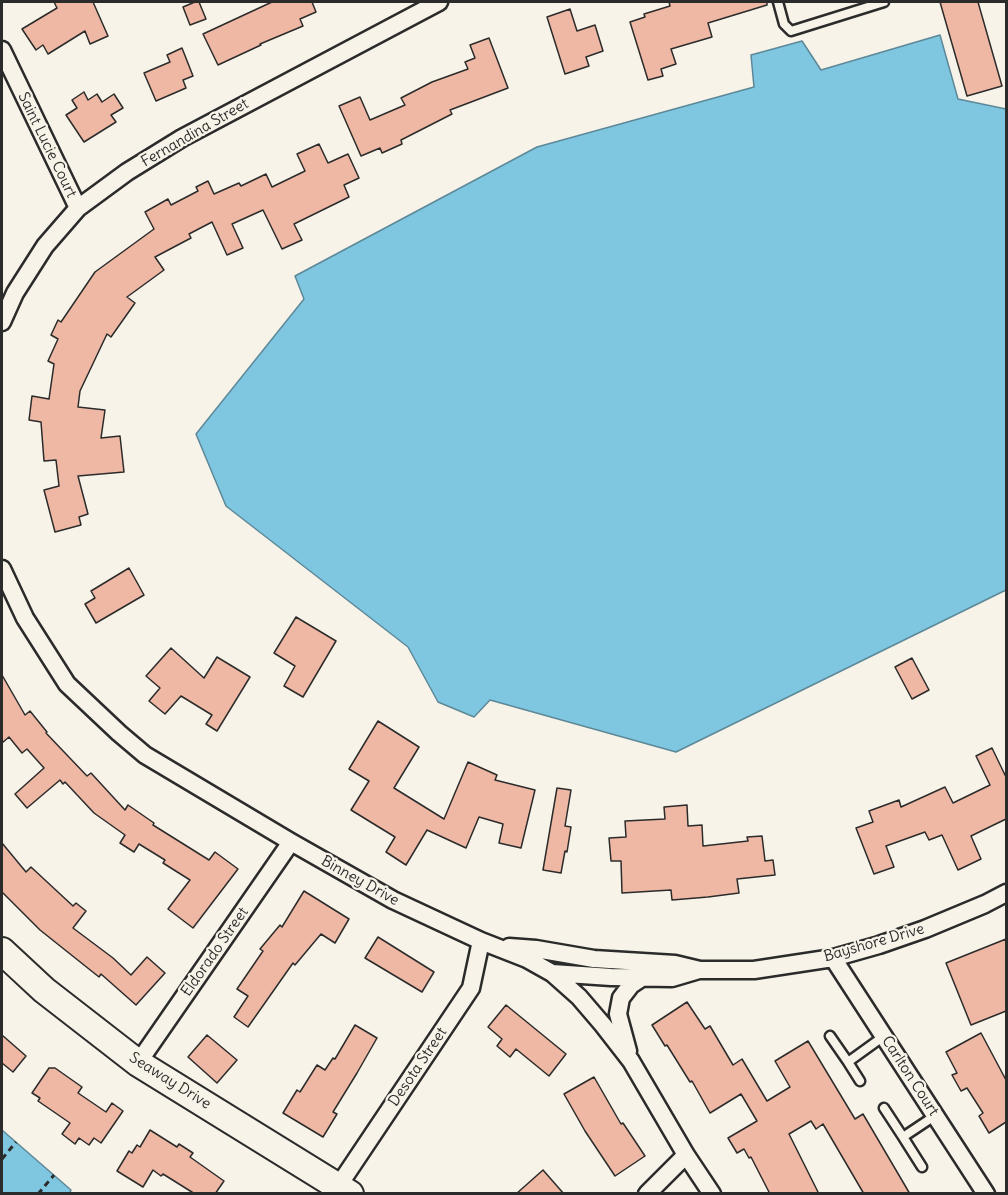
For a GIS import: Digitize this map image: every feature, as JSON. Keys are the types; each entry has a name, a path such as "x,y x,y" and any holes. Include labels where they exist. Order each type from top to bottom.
{"main road":[{"name":"Seaway Drive","path":"2,951 44,990 138,1063 344,1189"}],"street":[{"name":"Fernandina Street","path":"2,322 15,293 45,246 78,208 126,172 182,138 439,2"},
{"name":"Saint Lucie Court","path":"2,50 78,208"},
{"name":"Binney Drive","path":"2,569 25,618 67,684 145,754 393,900 527,959 552,973 603,1024 631,1061 686,1155 712,1194"},
{"name":"Eldorado Street","path":"138,1063 291,842"},
{"name":"Bayshore Drive","path":"489,944 594,959 675,964 700,970 754,970 833,958 879,945 925,929 1006,893"},
{"name":"Desota Street","path":"344,1189 471,988 489,944"},
{"name":"Carlton Court","path":"833,958 986,1194"},
{"name":"Bayshore Drive","path":"552,973 672,978 700,970"},
{"path":"631,1061 618,1014 621,998 631,985 643,977"},
{"path":"647,1194 686,1155"}],"lane":[{"path":"778,2 784,24 791,31 884,2"},
{"path":"830,1036 860,1081"},
{"path":"848,1062 884,1036"},
{"path":"884,1108 922,1167"},
{"path":"903,1137 936,1115"}],"path":[{"path":"2,1159 16,1142"},
{"path":"38,1194 54,1175"}],"water":[{"path":"940,35 958,99 1006,109 1006,590 676,752 490,700 474,717 438,702 408,647 226,506 196,434 304,299 295,276 537,147 754,87 751,55 802,41 821,70"},
{"path":"2,1130 71,1190 72,1193 2,1193"}],"building":[{"path":"54,2 93,2 108,36 90,44 85,31 48,54 43,45 36,50 22,29 57,8"},
{"path":"199,2 206,19 190,25 183,7"},
{"path":"272,2 312,2 316,12 300,19 303,26 218,65 203,34"},
{"path":"669,2 767,2 767,5 708,23 712,37 671,49 676,64 661,69 663,76 648,80 630,22 645,17 644,14 670,6"},
{"path":"940,2 978,2 1002,86 967,96"},
{"path":"570,9 577,31 595,25 603,51 586,57 589,66 565,74 547,17"},
{"path":"489,38 508,88 450,110 452,114 401,140 402,144 382,153 380,148 361,156 339,106 360,97 370,120 405,105 401,98 432,82 468,69 465,62 475,58 470,45"},
{"path":"182,48 193,76 183,80 186,88 156,101 144,73 170,62 167,55"},
{"path":"84,92 88,100 97,94 102,102 114,94 123,108 111,115 116,122 84,142 66,115 77,108 72,100"},
{"path":"319,144 328,163 348,154 359,178 344,185 349,197 294,224 302,240 282,249 263,210 232,224 243,248 227,255 212,222 189,234 191,238 155,257 164,270 127,297 135,303 111,337 107,334 80,391 78,407 105,410 101,438 120,436 124,472 78,476 88,514 79,517 81,525 55,532 44,490 59,486 56,460 44,461 41,422 29,420 32,396 49,399 54,364 48,361 58,339 51,335 58,320 61,322 95,272 154,229 145,212 168,199 171,205 198,191 196,187 208,181 214,194 239,183 241,186 266,174 272,187 305,171 297,154"},
{"path":"129,568 144,595 96,623 85,604 95,598 91,591"},
{"path":"296,617 336,641 303,697 284,686 295,666 274,653"},
{"path":"171,648 204,678 217,657 250,677 217,731 206,724 212,715 181,696 165,714 149,701 160,688 146,676"},
{"path":"912,658 929,690 912,699 895,667"},
{"path":"2,675 25,715 30,711 46,733 87,776 91,773 125,810 128,805 154,823 153,825 209,860 215,852 238,869 193,928 168,909 190,880 163,863 165,860 139,844 134,852 120,843 125,835 94,813 65,782 63,784 60,780 27,808 15,794 44,768 27,749 22,753 9,737 2,743"},
{"path":"378,721 419,747 394,788 444,819 468,762 497,775 495,780 535,790 521,848 499,843 503,824 479,817 466,848 427,830 406,865 386,852 395,837 351,810 369,781 349,769"},
{"path":"992,748 1006,777 1006,819 971,836 981,859 958,870 942,835 929,840 925,832 886,846 894,867 874,874 856,828 873,822 869,811 899,800 901,807 945,787 953,803 990,785 976,756"},
{"path":"557,788 571,790 565,826 571,827 561,873 543,870"},
{"path":"687,805 688,826 702,825 703,846 748,841 747,837 762,836 765,861 773,860 775,875 737,879 739,893 708,897 672,900 671,890 622,893 621,861 611,861 609,838 626,837 625,821 665,819 664,807"},
{"path":"2,843 26,872 31,867 73,906 76,903 86,911 73,928 113,958 131,975 147,957 165,973 136,1005 101,974 99,977 40,930 2,892"},
{"path":"304,891 349,919 335,943 321,934 295,965 293,963 248,1027 234,1017 248,996 237,989 263,951 260,949 280,925 282,927"},
{"path":"378,937 434,972 422,992 365,958"},
{"path":"1006,939 1006,1011 971,1025 946,963"},
{"path":"687,1002 705,1029 710,1026 733,1065 742,1059 767,1101 790,1087 775,1061 808,1041 855,1119 863,1114 910,1194 864,1194 823,1124 816,1129 811,1121 789,1134 819,1194 770,1194 751,1157 749,1158 744,1149 737,1153 728,1138 757,1121 741,1094 710,1113 692,1081 690,1082 652,1025"},
{"path":"506,1005 566,1054 549,1076 516,1049 510,1057 497,1046 502,1039 488,1027"},
{"path":"355,1025 377,1038 333,1112 337,1114 323,1137 283,1113 297,1090 300,1092 317,1065 325,1070 333,1058 335,1059"},
{"path":"981,1033 1006,1080 1006,1122 989,1133 979,1116 983,1113 967,1088 961,1091 952,1075 957,1073 946,1052"},
{"path":"2,1035 26,1056 13,1072 2,1063"},
{"path":"207,1035 237,1060 217,1083 188,1057"},
{"path":"49,1068 55,1068 82,1087 78,1093 106,1112 112,1103 123,1111 101,1143 94,1138 89,1145 79,1138 75,1144 62,1134 70,1123 38,1101 40,1098 32,1093"},
{"path":"594,1077 621,1124 623,1123 645,1156 615,1176 564,1094"},
{"path":"150,1130 177,1147 179,1144 193,1153 190,1157 224,1181 215,1194 195,1194 153,1170 143,1187 117,1171 129,1151 132,1153 137,1145 140,1147"},
{"path":"543,1170 564,1194 516,1194"}]}
